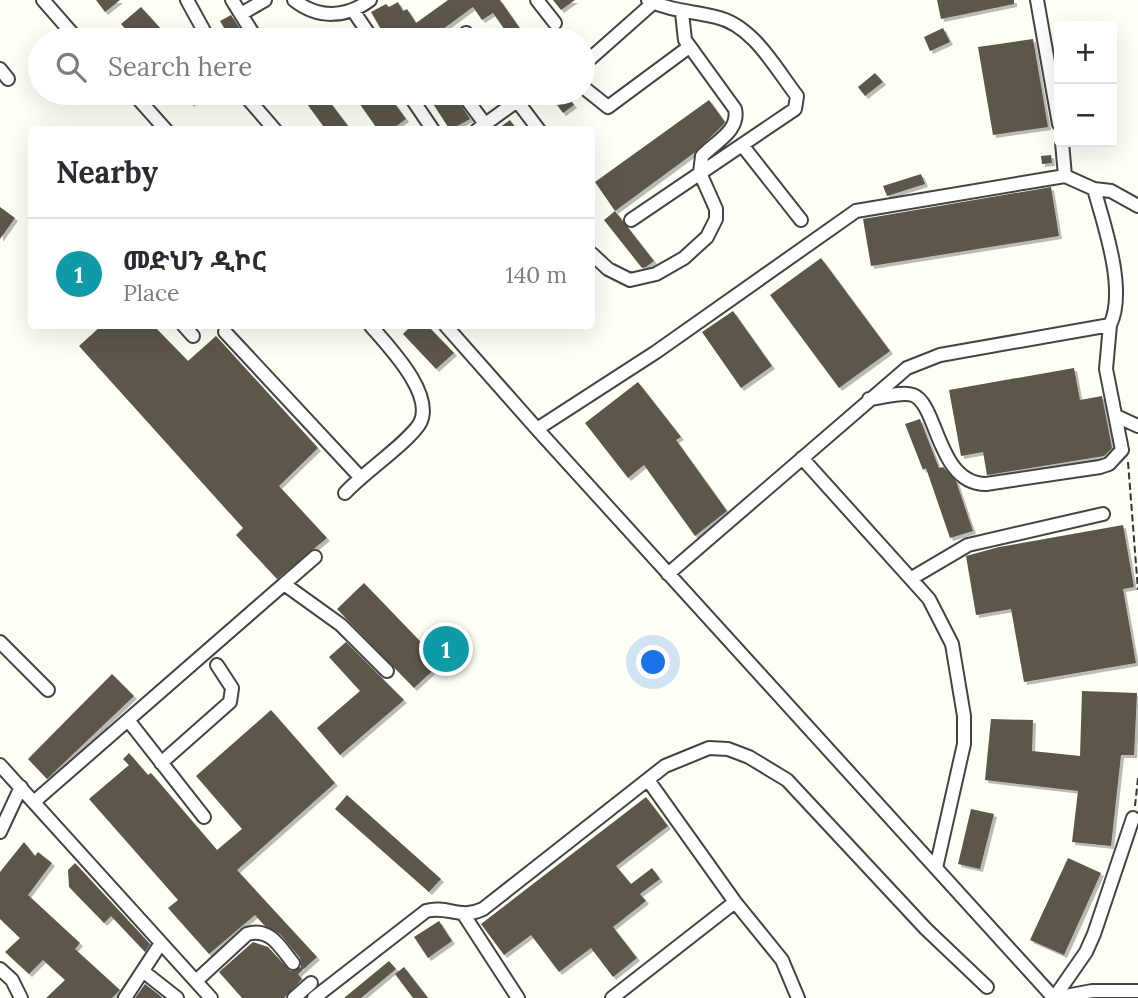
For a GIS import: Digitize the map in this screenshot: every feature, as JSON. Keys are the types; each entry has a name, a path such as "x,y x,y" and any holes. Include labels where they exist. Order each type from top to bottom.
{"street":[{"path":"43,0 68,28"},
{"path":"187,0 202,28"},
{"path":"232,0 249,28"},
{"path":"241,15 265,0"},
{"path":"294,0 307,10 320,13 360,5 369,28"},
{"path":"537,0 555,23"},
{"path":"1037,0 1054,96"},
{"path":"595,54 651,1 682,13 716,17 744,33 753,40 797,96 795,108 631,220"},
{"path":"595,257 607,269 630,280 656,274 684,258 707,237 716,219 716,209 700,173 702,156 733,128 737,119 735,109 689,47 682,27 682,13"},
{"path":"595,97 608,107 689,47"},
{"path":"144,105 162,126"},
{"path":"253,105 272,126"},
{"path":"416,105 430,126"},
{"path":"469,105 480,126"},
{"path":"482,126 505,105"},
{"path":"520,105 536,126"},
{"path":"742,145 801,220"},
{"path":"1062,147 1065,176"},
{"path":"537,429 656,352 856,211 1065,176 1094,188 1111,191 1138,206"},
{"path":"869,399 911,394 919,399 960,476 976,484 1109,464 1122,450 1106,369 1110,325 1116,313 1117,289 1094,188"},
{"path":"668,574 907,368 923,359 1110,325"},
{"path":"186,329 193,337"},
{"path":"345,493 416,429 423,413 415,384 373,329"},
{"path":"449,329 1055,998"},
{"path":"225,332 360,477"},
{"path":"1116,416 1138,426"},
{"path":"802,458 912,578 941,617 952,644 964,716 961,767 936,868"},
{"path":"912,578 968,545 1103,514"},
{"path":"35,801 315,557"},
{"path":"284,584 341,625 387,671"},
{"path":"0,643 48,690"},
{"path":"161,763 230,702 232,688 218,665"},
{"path":"128,720 204,817"},
{"path":"316,998 426,911 441,909 464,915 483,909 665,766 709,748 728,749 770,768 787,780 926,929 987,987"},
{"path":"0,765 211,998"},
{"path":"648,780 735,902 782,960 798,998"},
{"path":"0,832 21,787"},
{"path":"1055,998 1086,952 1136,820"},
{"path":"612,998 735,902"},
{"path":"464,915 518,998"},
{"path":"196,981 247,934 255,932 264,932 274,939 293,963"},
{"path":"125,998 161,943"},
{"path":"0,968 12,980 21,998"},
{"path":"144,972 177,998"},
{"path":"293,998 311,982"},
{"path":"1055,998 1092,991 1138,991"}],"path":[{"path":"1122,450 1131,475 1130,508 1138,590"},
{"path":"1136,820 1138,778"}],"building":[{"path":"96,0 120,0 105,12"},
{"path":"448,0 500,0 520,28 504,28 493,13 482,20 473,7 444,28 380,28 371,12 386,4 389,7 398,2 403,11 407,9 416,23"},
{"path":"553,0 575,0 561,10"},
{"path":"937,0 1014,0 1014,4 941,19"},
{"path":"141,7 160,28 124,28 121,24"},
{"path":"231,15 239,28 224,28 220,21"},
{"path":"943,28 950,42 930,51 924,37"},
{"path":"1033,39 1048,127 993,135 978,47"},
{"path":"875,73 883,82 865,96 858,87"},
{"path":"709,100 725,122 723,125 694,153 615,211 595,182"},
{"path":"308,105 332,105 348,126 323,126"},
{"path":"360,105 396,105 406,119 396,126 375,126"},
{"path":"434,105 461,105 470,119 457,126 447,126"},
{"path":"557,105 574,105 563,113"},
{"path":"510,120 514,126 502,126"},
{"path":"1051,155 1052,163 1042,164 1041,156"},
{"path":"921,174 925,184 887,196 883,186"},
{"path":"1051,187 1059,236 871,266 863,219"},
{"path":"0,207 15,218 0,239"},
{"path":"615,211 654,261 646,267 642,268 604,220"},
{"path":"821,258 890,351 839,388 770,295"},
{"path":"733,311 772,366 741,388 702,332"},
{"path":"98,329 157,329 188,361 216,336 318,448 279,486 327,538 277,579 236,535 243,528 79,346"},
{"path":"408,329 431,329 454,353 436,369 403,334"},
{"path":"1074,368 1080,400 1102,396 1112,448 1104,456 987,475 983,452 961,456 949,390"},
{"path":"638,382 681,437 676,440 727,511 695,536 644,465 628,478 585,423"},
{"path":"920,419 939,468 943,467 956,481 973,531 950,538 926,468 923,470 905,424"},
{"path":"1123,525 1134,587 1123,589 1136,663 1024,682 1011,609 976,615 966,556 999,547"},
{"path":"364,583 441,663 414,688 337,609"},
{"path":"346,642 404,700 340,755 317,728 360,691 329,657"},
{"path":"112,674 134,696 47,779 28,759"},
{"path":"1082,691 1137,693 1134,755 1121,755 1111,846 1072,842 1078,791 985,780 991,719 1033,720 1032,751 1080,756"},
{"path":"271,710 335,783 237,870 317,957 298,974 302,979 284,998 242,998 219,972 253,942 268,947 290,971 301,967 300,958 280,934 264,925 255,915 209,954 168,908 178,900 89,799 129,765 123,759 129,753 148,775 151,773 217,850 242,829 196,776"},
{"path":"347,795 441,879 429,892 335,809"},
{"path":"646,797 668,826 616,866 631,884 652,868 660,879 640,894 646,901 613,927 637,958 613,977 591,948 559,972 531,935 504,955 481,924"},
{"path":"971,809 994,814 980,869 958,864"},
{"path":"24,842 35,856 38,852 52,863 28,895 80,943 75,949 120,990 112,998 46,998 65,980 43,960 29,974 5,952 20,938 0,919 0,872"},
{"path":"1068,858 1101,873 1064,955 1030,940"},
{"path":"75,863 150,944 145,952 111,916 104,923 69,887 68,870"},
{"path":"439,921 452,941 428,958 414,937"},
{"path":"389,961 396,969 361,998 344,998"},
{"path":"404,967 428,998 413,998 395,974"},
{"path":"145,984 163,998 135,998"}],"place":[{"name":"መድህን ዲኮር","path":"446,649"}]}
